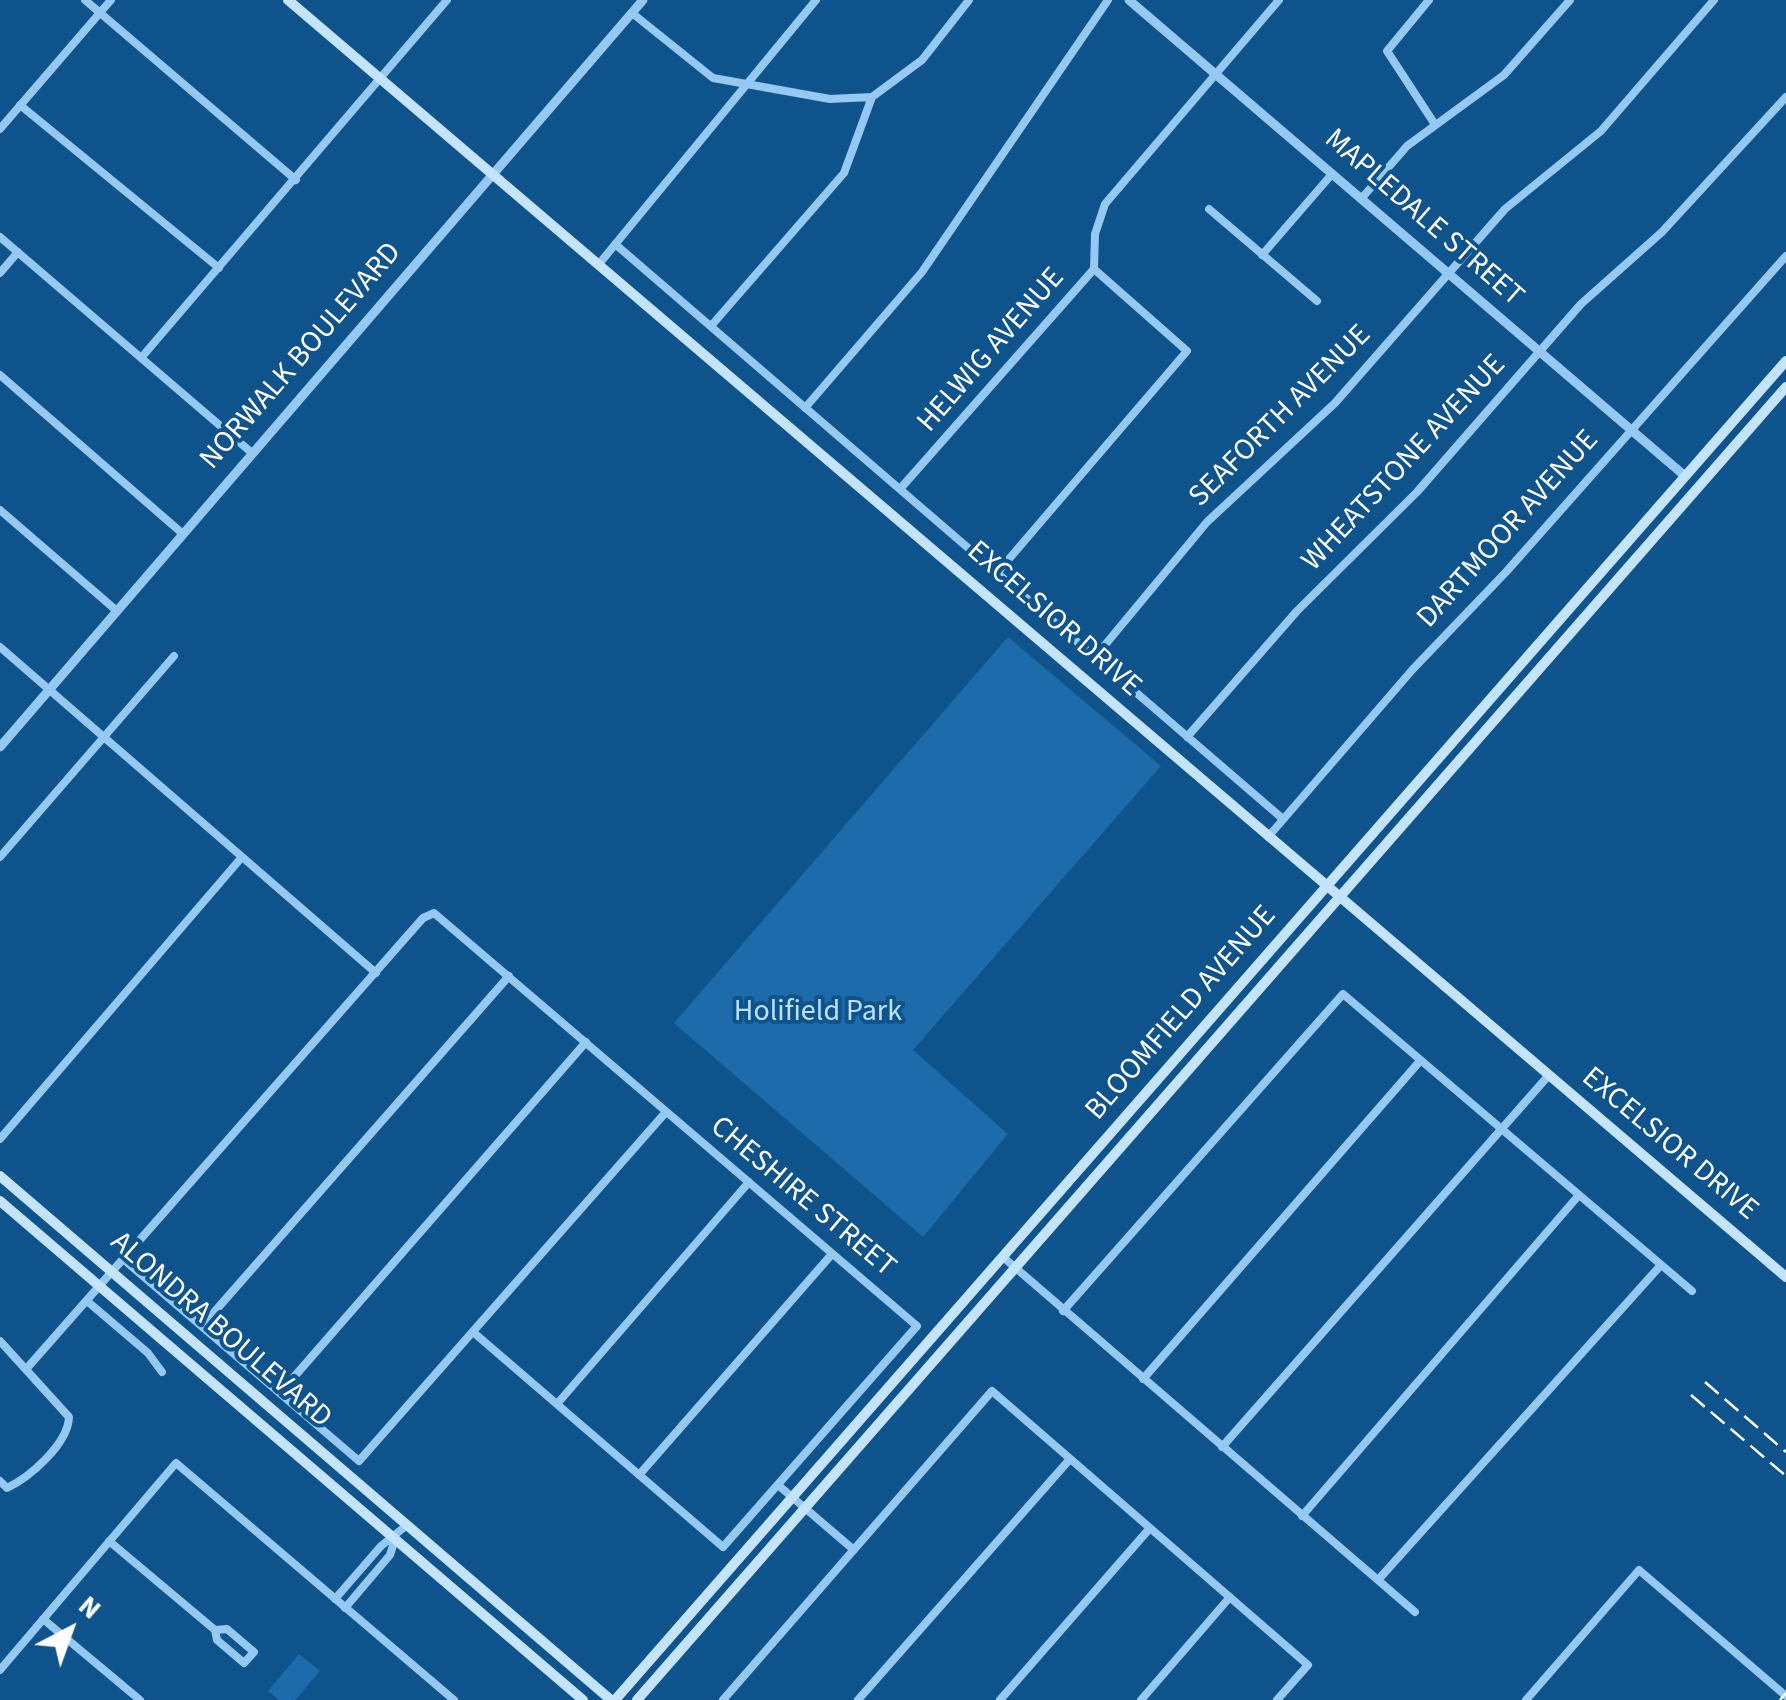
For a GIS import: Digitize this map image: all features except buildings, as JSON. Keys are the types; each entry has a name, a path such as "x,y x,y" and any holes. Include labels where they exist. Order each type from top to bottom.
{"main road":[{"name":"EXCELSIOR DRIVE","path":"288,0 1786,1278"},
{"name":"BLOOMFIELD AVENUE","path":"613,1700 1786,361"},
{"name":"BLOOMFIELD AVENUE","path":"637,1700 1786,387"},
{"path":"1687,500 1684,476 1705,479"},
{"path":"1639,530 1660,533 1654,512"},
{"name":"ALONDRA BOULEVARD","path":"0,1176 613,1700"},
{"name":"ALONDRA BOULEVARD","path":"0,1201 583,1700"},
{"path":"482,1614 494,1599"},
{"path":"697,1606 710,1617"}],"street":[{"path":"85,0 296,180"},
{"path":"0,129 112,0"},
{"path":"141,358 447,0"},
{"name":"NORWALK BOULEVARD","path":"0,747 643,0"},
{"path":"599,264 816,0"},
{"path":"711,326 844,173 872,97 922,60 969,0"},
{"path":"805,408 922,272 1108,0"},
{"name":"MAPLEDALE STREET","path":"1128,0 1684,476"},
{"name":"HELWIG AVENUE","path":"900,490 1094,268 1096,234 1105,204 1279,0"},
{"path":"1430,0 1387,51 1434,123"},
{"path":"1361,199 1434,123 1504,76 1570,0"},
{"name":"SEAFORTH AVENUE","path":"1095,657 1207,522 1335,403 1505,209 1601,131 1714,0"},
{"path":"632,13 712,78 830,99 872,97"},
{"name":"WHEATSTONE AVENUE","path":"1188,737 1297,612 1417,492 1580,304 1662,232 1786,97"},
{"path":"20,104 220,268"},
{"path":"1262,256 1332,174"},
{"path":"1209,209 1316,301"},
{"path":"0,237 252,454"},
{"name":"EXCELSIOR DRIVE","path":"615,244 1283,820"},
{"path":"0,273 18,252"},
{"name":"DARTMOOR AVENUE","path":"1268,837 1413,669 1506,572 1786,256"},
{"path":"997,573 1187,351 1094,268"},
{"path":"0,375 183,534"},
{"path":"0,510 116,611"},
{"path":"0,647 376,973 28,1368"},
{"path":"0,858 174,656"},
{"path":"0,1140 242,857"},
{"name":"CHESHIRE STREET","path":"376,973 423,918 434,913 917,1326 723,1548 639,1475"},
{"path":"202,1326 509,976"},
{"path":"1063,1310 1343,994 1692,1291"},
{"path":"280,1393 586,1042"},
{"path":"1143,1379 1420,1062"},
{"path":"1222,1447 1549,1075"},
{"path":"666,1112 473,1332 639,1475 832,1254"},
{"path":"557,1404 750,1182"},
{"path":"1302,1516 1580,1196"},
{"path":"1003,1257 1414,1612"},
{"name":"ALONDRA BOULEVARD","path":"124,1258 359,1462 473,1332"},
{"path":"1378,1580 1661,1265"},
{"path":"86,1301 148,1352 162,1372"},
{"path":"0,1341 68,1417 68,1428 27,1478 4,1485"},
{"path":"724,1700 992,1391 1308,1665 1277,1700"},
{"path":"858,1700 1070,1459"},
{"path":"0,1670 176,1463 454,1700"},
{"path":"778,1485 854,1550"},
{"path":"340,1604 390,1555 394,1539 406,1524"},
{"path":"1000,1700 1150,1528"},
{"path":"108,1541 215,1630 217,1640 244,1663 254,1652 228,1629 215,1630"},
{"path":"1526,1700 1639,1570 1786,1696"},
{"path":"1141,1700 1230,1598"},
{"path":"42,1619 140,1700"}],"green space":[{"name":"Holifield Park","path":"1008,637 1161,766 913,1050 1008,1134 923,1237 674,1023"},
{"path":"299,1654 320,1671 295,1700 279,1700 268,1691"}],"railway":[{"path":"1705,1382 1786,1452"},
{"path":"1691,1395 1786,1476"},
{"path":"1780,1700 1786,1693"}]}
